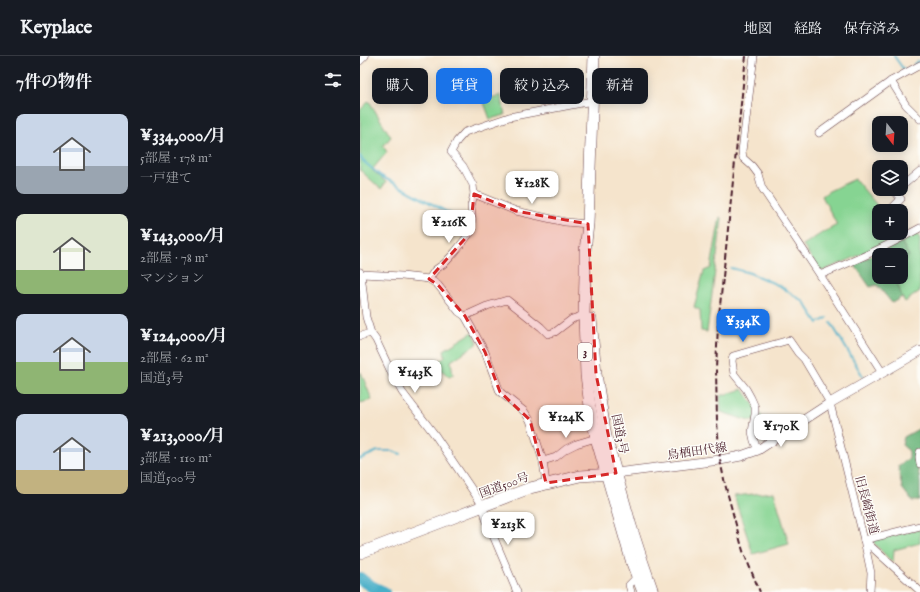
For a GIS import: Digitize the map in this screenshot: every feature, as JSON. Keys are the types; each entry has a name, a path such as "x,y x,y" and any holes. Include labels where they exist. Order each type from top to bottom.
{"highway":[{"name":"国道3号","path":"593,68 594,56"},
{"name":"国道3号","path":"592,101 588,226 590,306 596,374 611,474"},
{"name":"国道3号","path":"588,226 585,251 584,316 586,375 590,406 596,438 611,474 637,562 643,592"},
{"name":"国道500号","path":"360,553 530,488 580,476 611,474"},
{"name":"国道3号","path":"637,562 654,592"},
{"path":"637,562 636,578 639,592"},
{"path":"637,562 657,592"}],"main road":[{"name":"鳥栖田代線","path":"611,474 717,461 741,456 758,450 830,402 920,351"}],"street":[{"path":"360,61 365,56"},
{"path":"754,56 742,152 743,158 758,174 762,188 882,372"},
{"path":"819,133 891,81 920,65"},
{"path":"891,81 906,105 920,119"},
{"path":"429,279 435,270 445,263 470,233 472,216 471,206 474,194 473,185 463,166 451,152 457,141 465,132 509,117 592,101"},
{"path":"908,181 920,171"},
{"path":"474,194 516,211 588,226"},
{"path":"896,204 901,199 899,196"},
{"path":"820,275 872,253 920,228"},
{"path":"517,592 482,506 435,435 402,392 371,333 366,317 361,273 429,279 438,285 459,312 465,316 485,352 500,392 524,411 530,420 543,461 546,484"},
{"path":"465,316 487,306 507,300 548,334 555,332 572,319 584,316"},
{"path":"360,336 371,333"},
{"name":"旧長崎街道","path":"758,450 752,432 755,407 746,389 734,374 732,361 733,356 789,340 804,359 830,402 864,540 920,591"},
{"path":"543,461 556,458 566,449 576,444 596,438"},
{"path":"920,452 920,464"},
{"path":"870,592 871,573 864,540 920,526"},
{"path":"631,592 629,585 636,578"}],"highlighted area":[{"path":"474,194 516,211 588,224 596,374 616,473 546,483 530,420 500,392 485,352 465,316 438,285 429,279 470,233"}],"green space":[{"path":"500,95 500,104 503,104 505,115 490,119 484,104 492,104 492,98"},
{"path":"369,101 391,137 383,146 387,152 372,170 386,182 381,189 360,170 360,110"},
{"path":"855,179 876,204 872,204 872,240 891,240 820,272 803,245 837,225 822,196 829,191"},
{"path":"720,217 722,218 707,332 701,331 700,310 694,307 704,271 711,268"},
{"path":"916,232 920,239 920,291 905,302 897,284 908,284 908,248 904,248 901,241 908,240 908,237"},
{"path":"901,241 905,248 887,248"},
{"path":"872,255 872,284 897,284 902,297 892,303 877,285 870,287 854,264"},
{"path":"473,332 478,343 451,361 453,375 449,377 435,364 445,357 444,350"},
{"path":"361,372 372,400 360,403 360,373"},
{"path":"743,389 765,421 749,421 721,412 720,396"},
{"path":"920,428 920,449 916,456 920,482 920,501 912,501 902,488 898,466 909,458 909,451 902,445 904,437"},
{"path":"774,492 789,544 753,554 734,496"},
{"path":"920,529 920,543 894,550 893,563 871,540"}],"waterway":[{"path":"894,56 904,70 905,69"},
{"path":"914,64 920,61"},
{"path":"360,156 363,161 381,176 467,223"},
{"path":"731,268 750,273 780,286 804,302 818,323 827,318"},
{"path":"831,323 864,378"},
{"path":"360,459 378,451 392,451 401,454"},
{"path":"360,578 365,583 384,592"}],"railway":[{"path":"746,56 718,325 716,369 717,422 720,460 725,484 743,551 760,592"}]}
